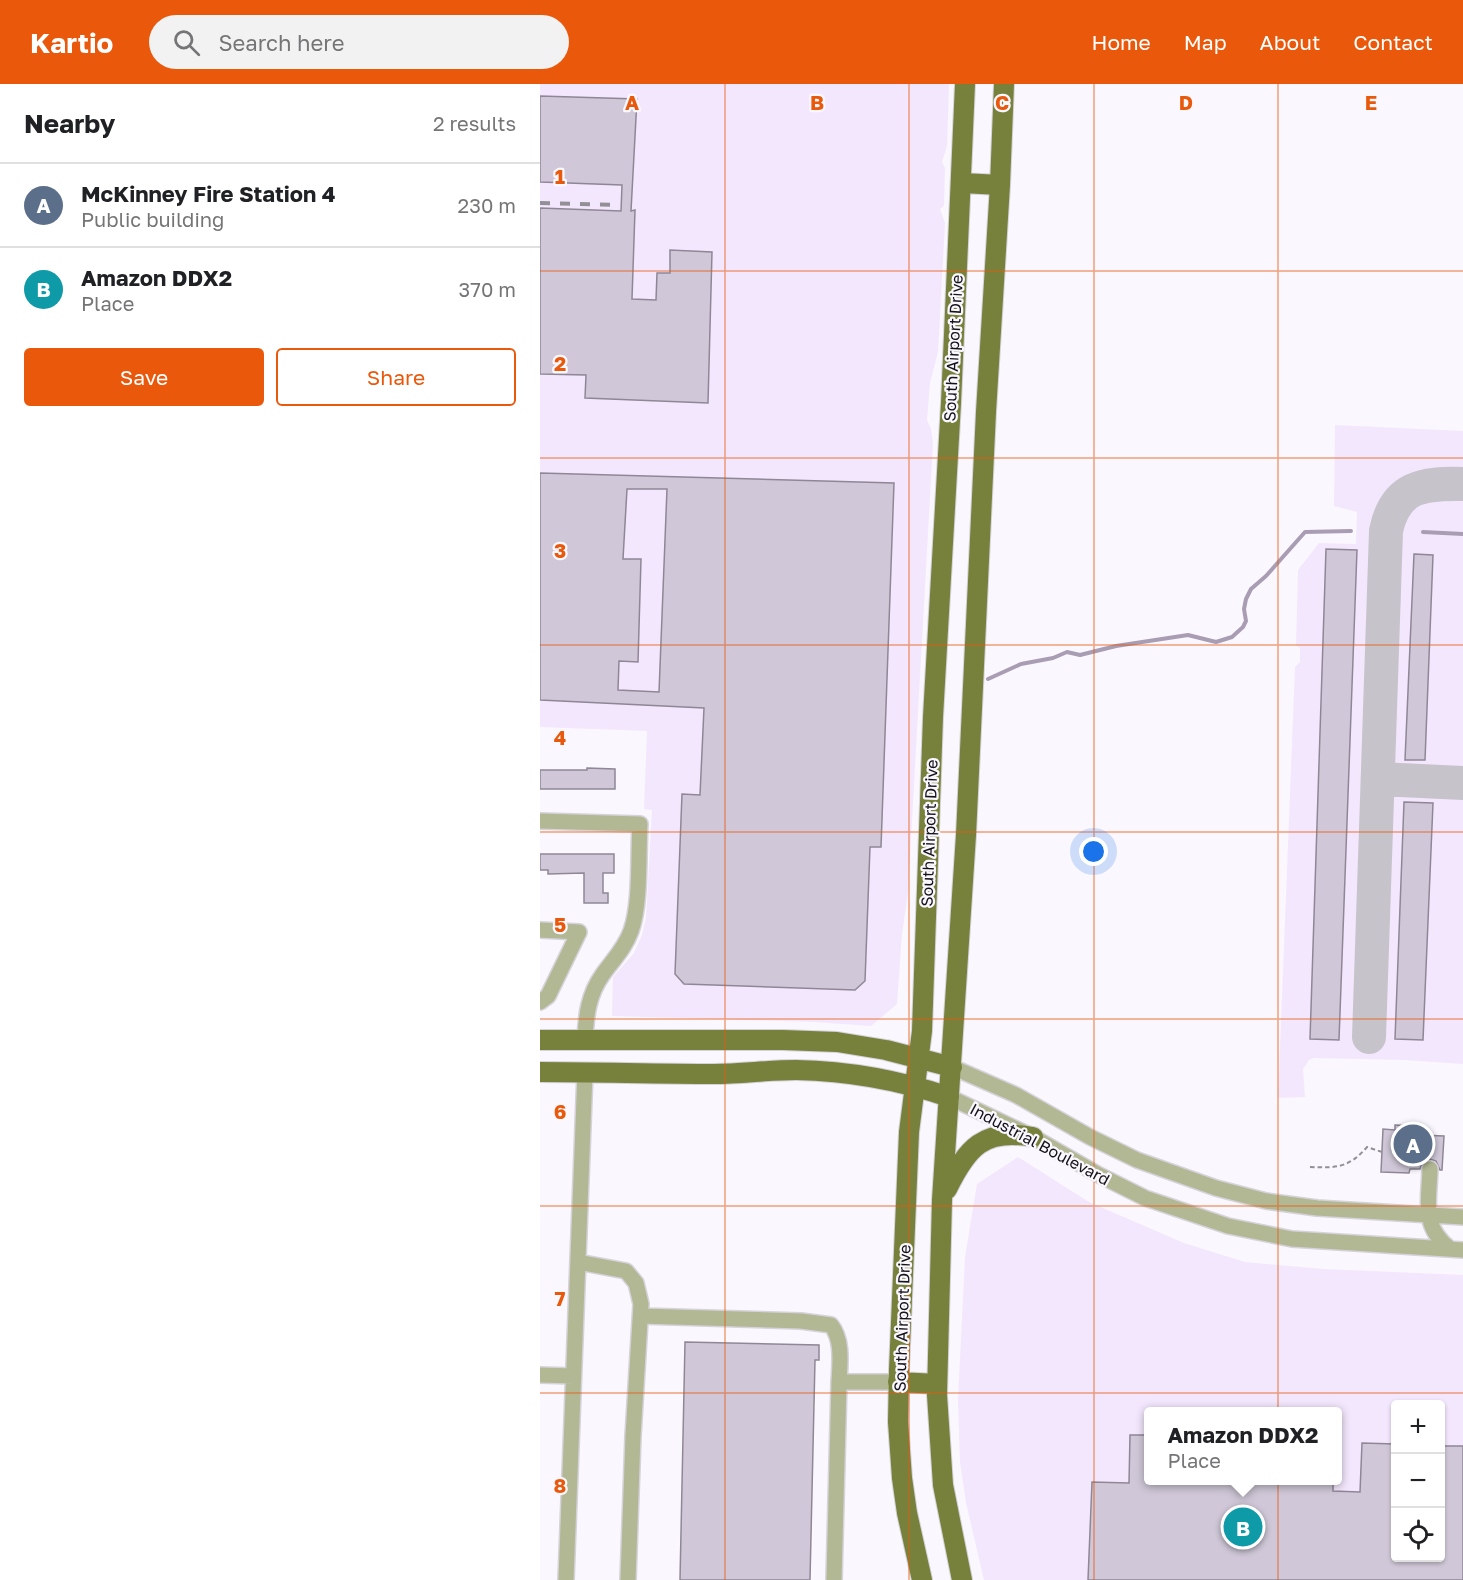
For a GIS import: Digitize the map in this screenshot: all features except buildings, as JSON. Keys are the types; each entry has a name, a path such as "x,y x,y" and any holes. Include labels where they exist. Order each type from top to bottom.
{"main road":[{"name":"South Airport Drive","path":"922,1580 902,1478 898,1383 909,1132 922,1031 933,717 962,183 965,84"},
{"path":"962,1580 943,1485 937,1384 942,1200 966,824 1004,84"},
{"path":"962,183 1000,185"},
{"name":"Industrial Boulevard","path":"540,1040 854,1044 918,1057 952,1067"},
{"path":"585,1040 585,1072"},
{"name":"Industrial Boulevard","path":"540,1072 710,1074 817,1071 872,1077 914,1086 949,1097"},
{"path":"942,1200 958,1167 965,1157 981,1143 994,1136 1005,1134 1033,1137"},
{"path":"898,1383 937,1384"}],"street":[{"path":"540,821 640,824 636,907 632,928 623,948 603,973 590,998 585,1040"},
{"path":"540,930 579,932 548,996 540,1002"},
{"name":"Industrial Boulevard","path":"952,1067 1016,1095 1090,1137 1137,1160 1216,1188 1266,1201 1317,1208 1463,1217"},
{"path":"566,1580 585,1072"},
{"name":"Industrial Boulevard","path":"949,1097 1033,1137 1099,1175 1145,1198 1228,1226 1292,1239 1456,1249"},
{"path":"1430,1169 1429,1221 1435,1234 1456,1249"},
{"path":"578,1262 626,1271 636,1283 642,1304 633,1436 628,1580"},
{"path":"641,1316 801,1321 831,1326 837,1333 840,1354 834,1580"},
{"path":"540,1375 573,1376"},
{"path":"839,1382 898,1383"}],"path":[{"path":"1310,1167 1341,1166 1356,1158 1367,1146 1382,1152"}],"shaded area":[{"path":"540,84 949,84 947,146 942,162 945,168 944,206 940,209 945,223 938,352 930,383 927,420 933,443 908,893 902,934 897,1004 871,1026 815,1022 612,1016 613,977 634,953 646,918 652,810 644,809 647,731 540,727"},
{"path":"1335,425 1463,431 1463,1064 1314,1058 1309,1060 1303,1069 1305,1097 1278,1098 1295,667 1300,662 1300,648 1296,645 1298,570 1319,543 1356,544 1357,512 1334,506"},
{"path":"1018,1157 1089,1202 1184,1243 1245,1262 1324,1269 1463,1275 1463,1580 984,1580 966,1503 960,1462 958,1400 965,1257 977,1184"}],"waterway":[{"path":"988,679 1021,664 1053,658 1067,652 1080,655 1116,646 1188,635 1216,642 1232,637 1246,621 1244,609 1251,589 1266,576 1305,532 1351,531"},
{"path":"1423,532 1463,534"}],"taxiway":[{"path":"1369,1037 1386,531 1396,505 1413,490 1435,485 1463,484"},
{"path":"1379,779 1463,783"}],"railway":[{"path":"540,203 617,205"}],"place":[{"name":"McKinney Fire Station 4","path":"1413,1144"},
{"name":"Amazon DDX2","path":"1243,1527"}]}
